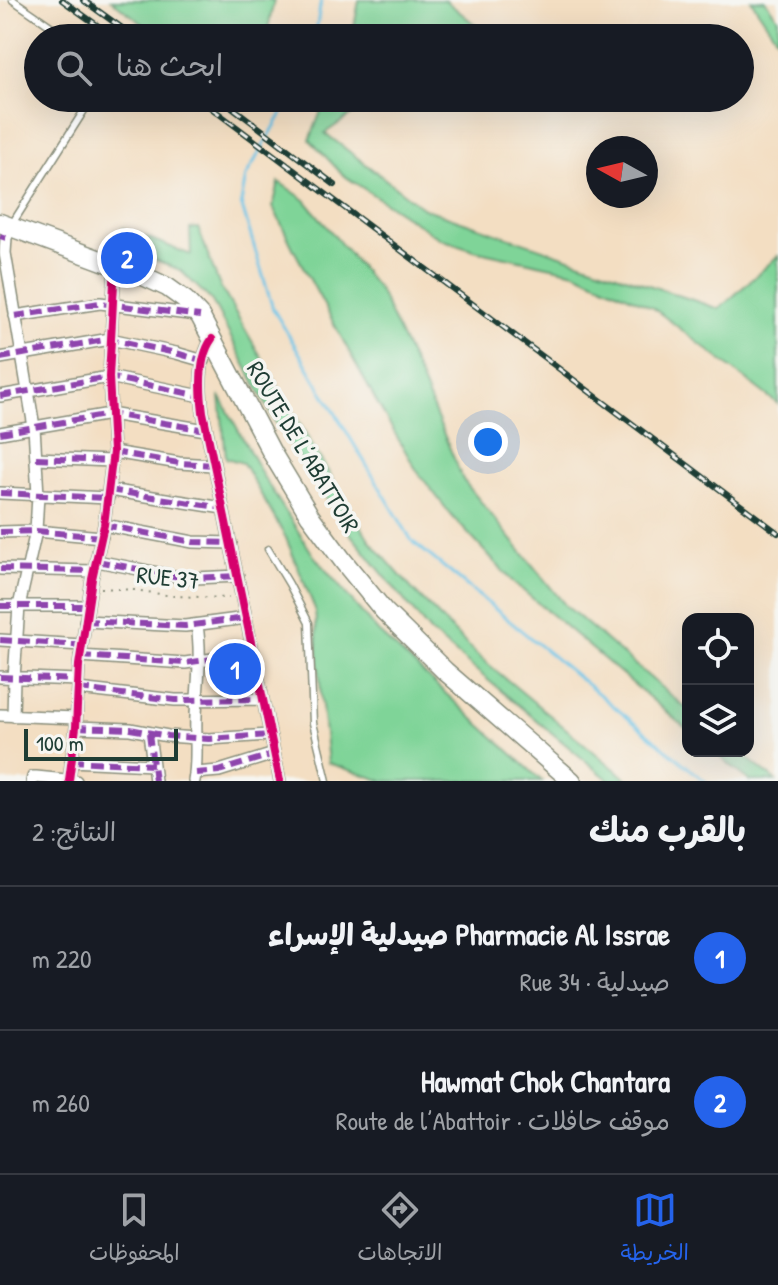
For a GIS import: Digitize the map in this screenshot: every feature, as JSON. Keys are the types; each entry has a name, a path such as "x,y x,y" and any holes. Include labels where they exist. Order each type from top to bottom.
{"main road":[{"name":"ROUTE DE L’ABATTOIR","path":"4,231 115,264 167,287 185,300 200,316 272,453 310,516 344,562 384,611 445,671 572,781"}],"street":[{"path":"4,231 34,427 38,495 36,531 19,606 13,716"},
{"path":"69,780 81,650 113,457 109,377 115,264"},
{"path":"15,316 100,303 200,316"},
{"path":"0,358 110,339 204,361"},
{"path":"212,339 204,361 201,396 206,430 280,781"},
{"path":"0,396 109,377 201,396"},
{"path":"0,433 110,414 206,430"},
{"path":"36,458 113,457 213,465"},
{"path":"0,493 108,494 223,508"},
{"path":"0,532 103,531 231,543"},
{"path":"0,569 95,566 179,577 238,576"},
{"path":"0,606 88,606"},
{"path":"85,621 197,626 246,618"},
{"path":"197,626 199,662 195,777 274,754"},
{"path":"0,640 176,663 254,653"},
{"path":"0,677 78,684 175,700 263,699"},
{"path":"0,715 197,738 269,735"},
{"path":"149,733 155,781"},
{"path":"71,761 153,765"},
{"path":"32,781 33,777 76,781"}],"lane":[{"path":"13,0 48,24"},
{"path":"4,231 83,112"},
{"path":"268,549 309,623 313,723 327,781"}],"green space":[{"path":"111,0 274,0 269,24 143,24"},
{"path":"359,0 445,0 474,24 354,24"},
{"path":"751,0 765,0 778,18 778,40"},
{"path":"321,112 356,112 325,133 423,208 719,309 778,256 778,404 652,307 575,272 474,250 441,239 343,175 310,140"},
{"path":"279,182 305,200 379,290 463,480 565,605 682,705 682,725 513,582 452,516 417,471 376,401 273,207"},
{"path":"123,228 191,255 190,229 198,228 219,284 370,541 476,654 629,781 610,781 430,632 351,535 275,422 212,301 180,270 114,243"},
{"path":"220,396 264,478 314,556 378,632 542,781 383,781 328,763 315,609 286,538 243,463 226,458"},
{"path":"720,757 746,757 776,781 750,781"}],"waterway":[{"path":"317,24 321,0"},
{"path":"283,112 246,176 241,203 273,309 412,541 705,781"}],"railway":[{"path":"62,0 95,24"},
{"path":"83,0 116,24"},
{"path":"217,112 778,533"},
{"path":"239,112 335,185"}],"marked path":[{"path":"0,236 6,238"},
{"path":"15,316 100,303 200,316"},
{"path":"0,358 110,339 204,361"},
{"path":"0,396 109,377 201,396"},
{"path":"0,433 110,414 206,430"},
{"path":"113,452 213,465"},
{"path":"36,458 112,461"},
{"path":"109,490 223,508"},
{"path":"0,493 108,498"},
{"path":"104,525 193,542 231,543"},
{"path":"0,532 36,531 102,537"},
{"path":"97,561 179,577 238,576"},
{"path":"0,569 94,571"},
{"path":"0,606 88,606"},
{"path":"85,621 185,626 246,618"},
{"path":"0,640 82,645"},
{"path":"80,656 185,663 254,653"},
{"path":"0,677 78,680"},
{"path":"78,689 175,700 263,699"},
{"path":"76,727 130,729 209,739 269,735"},
{"path":"149,733 155,781"},
{"path":"196,773 219,771 274,754"},
{"path":"71,761 153,765"}],"cycle path":[{"path":"69,780 79,665 104,525 113,452 109,377 115,264"},
{"path":"212,339 202,364 203,412 280,781"}],"place":[{"name":"Hawmat Chok Chantara","path":"127,258"},
{"name":"Pharmacie Al Issrae صيدلية الإسراء","path":"235,669"}]}
